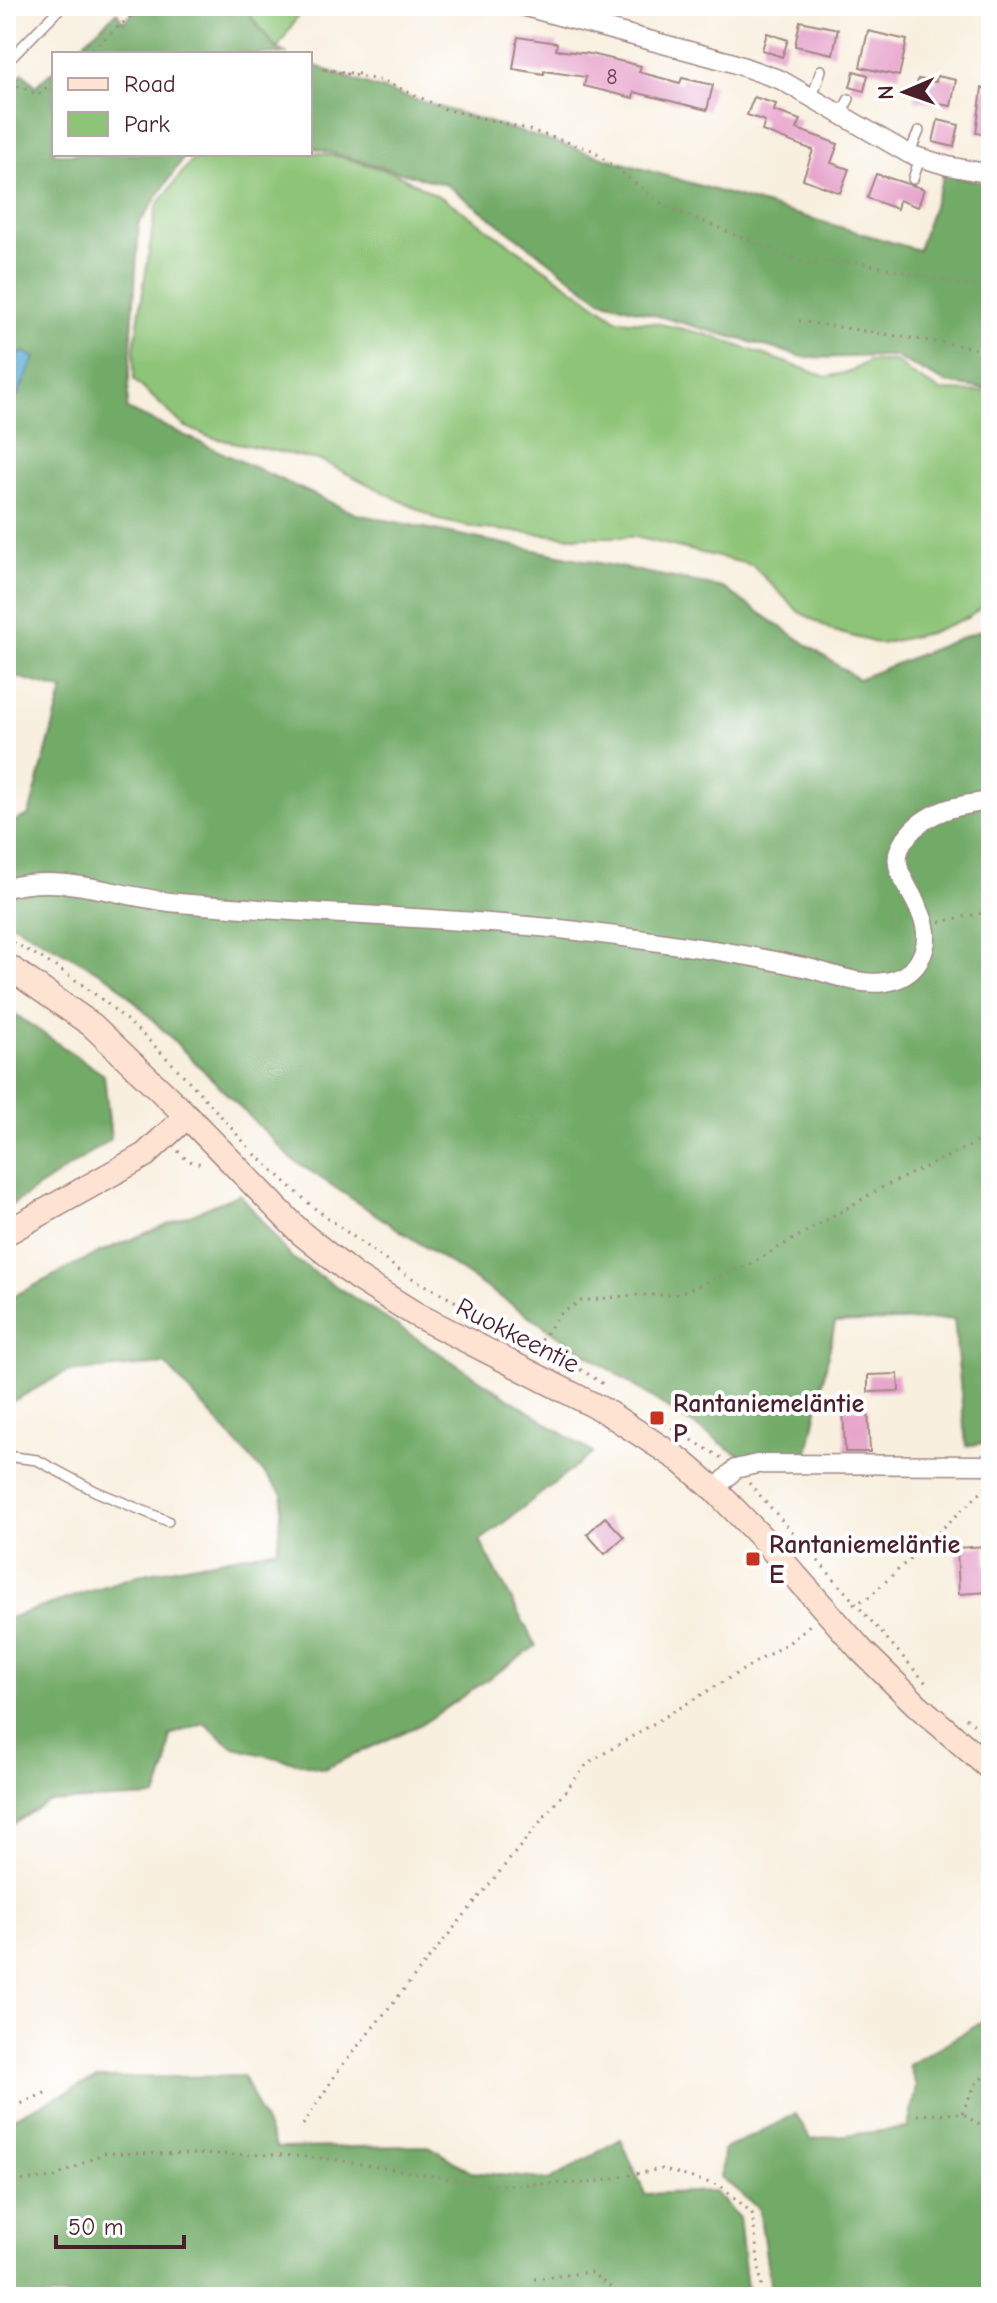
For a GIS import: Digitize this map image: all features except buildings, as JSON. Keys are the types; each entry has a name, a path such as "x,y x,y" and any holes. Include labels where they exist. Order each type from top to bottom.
{"street":[{"path":"522,6 730,62 781,80 812,98 845,107 915,156 991,174"},
{"path":"6,888 43,882 65,883 171,903 530,926 734,953 855,981 884,982 908,973 918,963 927,937 922,913 899,870 898,851 902,843 919,822 931,815 965,804 991,801"},
{"name":"Ruokkeentie","path":"6,965 92,1025 187,1116 301,1233 356,1277 415,1314 605,1411 647,1437 715,1490 861,1650 917,1705 991,1769"},
{"path":"6,1233 145,1155 187,1116"},
{"path":"715,1490 735,1469 757,1464 991,1465"}],"lane":[{"path":"6,63 62,6"},
{"path":"812,98 821,70"},
{"path":"913,179 919,131"},
{"path":"6,1456 37,1460 95,1491 168,1521"}],"path":[{"path":"88,52 143,6"},
{"path":"359,74 321,69 384,81 445,109 523,128 592,150 665,206 729,229 805,263 856,262 975,287 991,294"},
{"path":"6,98 19,86 38,95 52,83"},
{"path":"799,321 991,353"},
{"path":"6,939 71,977 122,1013 170,1059 253,1153 355,1240 417,1281 590,1375 613,1392"},
{"path":"537,1347 559,1315 581,1301 633,1295 675,1295 737,1269 810,1231 885,1186 972,1145 991,1132"},
{"path":"646,1412 714,1452 735,1469 927,1684"},
{"path":"303,2125 340,2068 588,1763 791,1641 826,1611 868,1598 991,1483"},
{"path":"959,1712 991,1738"},
{"path":"962,2113 977,2081 991,2073"},
{"path":"6,2107 16,2106 47,2092"},
{"path":"917,2115 962,2113 991,2133"},
{"path":"6,2182 53,2178 104,2153 281,2155 331,2159 486,2185 589,2183 661,2169 721,2186 752,2213 763,2297"},
{"path":"534,2279 590,2272 623,2297"}],"green space":[{"path":"141,6 242,6 277,49 284,52 73,52 117,12 123,22"},
{"path":"242,6 304,6 277,49"},
{"path":"312,65 374,87 616,161 918,250 944,174 991,184 991,390 946,383 894,356 807,358 601,300 447,185 312,148"},
{"path":"52,72 52,156 185,156 139,224 127,409 356,514 723,588 858,679 991,626 991,1442 966,1446 954,1319 835,1323 807,1457 748,1461 292,1159 113,980 6,920 6,825 29,815 63,690 6,674 6,420 24,352 6,361 6,90 23,73 36,86"},
{"path":"312,152 341,157 395,173 448,201 618,320 656,323 705,334 827,377 852,371 868,361 896,361 911,374 941,391 991,392 991,600 969,617 929,633 880,644 833,631 798,611 752,565 635,537 573,537 475,528 439,520 322,461 209,437 184,426 134,380 134,349 156,207 190,162 207,156 312,156"},
{"path":"6,1008 104,1075 111,1139 6,1209"},
{"path":"240,1194 291,1257 593,1453 480,1541 536,1646 424,1723 324,1769 234,1748 204,1723 170,1735 167,1765 156,1797 48,1802 6,1829 6,1619 138,1575 277,1549 283,1494 165,1364 66,1372 6,1405 6,1300 98,1253"},
{"path":"991,2017 991,2297 772,2297 759,2209 721,2177 723,2150 796,2114 810,2139 908,2128 916,2086 909,2065"},
{"path":"243,2076 276,2148 429,2146 471,2172 550,2180 621,2139 645,2194 714,2191 739,2218 748,2297 6,2297 6,2121 97,2078"}],"water":[{"path":"24,352 35,358 6,420 6,367"}],"place":[{"name":"Rantaniemeläntie P","path":"657,1418"},
{"name":"Rantaniemeläntie E","path":"753,1559"}]}
